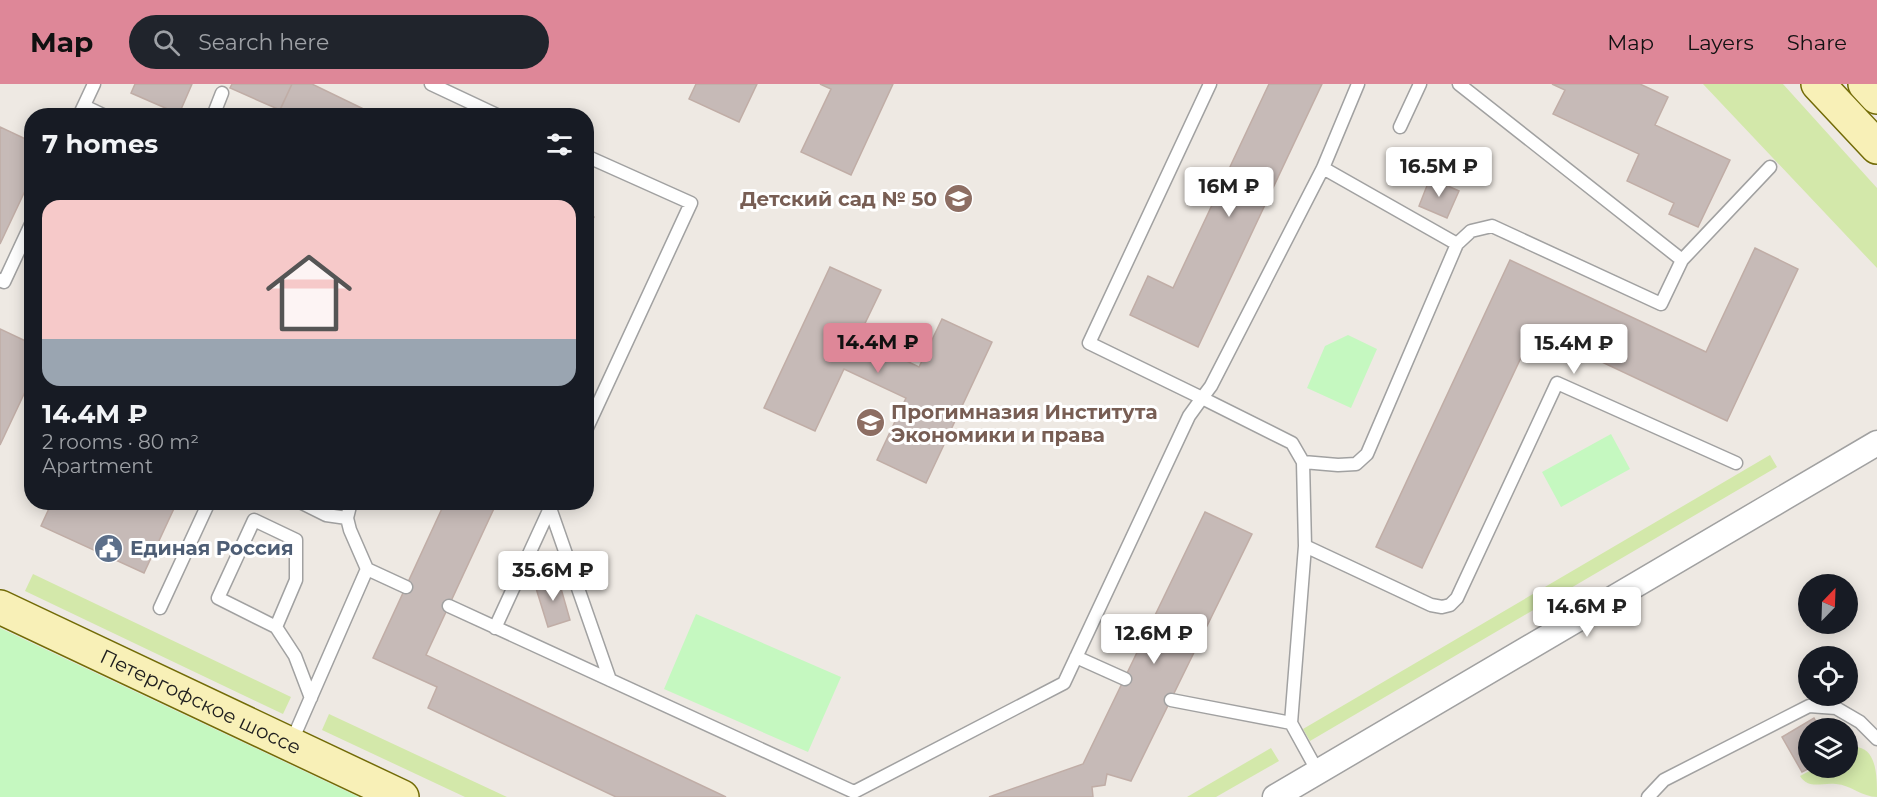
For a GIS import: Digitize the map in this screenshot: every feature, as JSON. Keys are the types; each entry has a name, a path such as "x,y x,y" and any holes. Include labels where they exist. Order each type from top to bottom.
{"street":[{"path":"1818,84 1877,147"},
{"path":"1865,84 1877,96"},
{"path":"1275,797 1877,443"},
{"name":"Петергофское шоссе","path":"0,607 402,797"}],"lane":[{"path":"82,108 94,84"},
{"path":"431,84 449,88 485,108"},
{"path":"1210,84 1089,343 1292,443 1304,462 1305,546 1291,723 1318,772"},
{"path":"449,606 854,792 1064,683 1189,416 1211,386 1323,168 1358,84"},
{"path":"1400,127 1420,84"},
{"path":"1459,84 1682,260"},
{"path":"216,108 222,93"},
{"path":"594,160 691,203 594,413"},
{"path":"1304,462 1356,464 1367,454 1457,244 1471,231 1492,226 1661,304 1682,260 1770,167"},
{"path":"1323,168 1457,244"},
{"path":"0,280 4,282 24,239"},
{"path":"1305,546 1431,605 1442,607 1450,605 1457,598 1480,552 1557,383 1736,463"},
{"path":"160,608 205,510"},
{"path":"316,510 326,515 347,518"},
{"path":"349,510 347,518 350,530 367,569 406,587"},
{"path":"495,628 550,510"},
{"path":"554,510 610,680"},
{"path":"276,627 296,580 296,540 254,520 218,598 276,627 295,656 311,698"},
{"path":"290,744 367,569"},
{"path":"1076,657 1125,679"},
{"path":"1171,700 1291,723"},
{"path":"1648,797 1664,780 1809,706 1836,708 1860,722 1877,739"}],"green space":[{"path":"1703,84 1783,84 1877,188 1877,268"},
{"path":"1348,335 1377,349 1351,408 1307,388 1325,346"},
{"path":"1611,434 1630,469 1561,507 1542,472"},
{"path":"1770,455 1777,467 1310,741 1303,729"},
{"path":"33,574 291,697 283,714 25,591"},
{"path":"696,614 841,677 808,752 664,689"},
{"path":"0,628 359,797 0,797"},
{"path":"329,714 507,797 465,797 322,730"},
{"path":"1271,748 1279,761 1216,797 1187,797"},
{"path":"1858,748 1862,748 1874,764 1877,797 1866,795 1847,786 1816,785 1802,778 1858,778"}],"building":[{"path":"135,84 192,84 182,108 165,108 131,93"},
{"path":"232,84 292,84 281,108 275,108 230,88"},
{"path":"292,84 312,84 362,108 281,108"},
{"path":"696,84 757,84 739,122 689,99"},
{"path":"820,84 893,84 851,175 801,152 831,89"},
{"path":"1269,84 1322,84 1198,347 1130,315 1148,276 1173,288"},
{"path":"1552,84 1640,84 1668,97 1655,125 1730,160 1698,227 1669,214 1674,203 1627,181 1639,154 1553,114 1565,90"},
{"path":"0,127 24,138 24,193 0,244"},
{"path":"1430,178 1459,191 1447,218 1419,206"},
{"path":"1755,248 1798,269 1727,421 1534,330 1422,568 1376,547 1510,260 1706,352"},
{"path":"830,267 881,290 858,338 919,367 942,319 992,342 926,483 877,460 906,398 844,369 815,431 764,408"},
{"path":"0,329 24,340 24,394 0,445"},
{"path":"48,510 173,510 144,573 41,526"},
{"path":"441,510 493,510 426,655 726,797 616,797 428,708 437,687 373,658"},
{"path":"1205,512 1252,534 1131,781 1107,774 1105,785 1092,787 1093,797 989,797 1083,764"},
{"path":"558,578 570,620 548,627 535,585"},
{"path":"1798,728 1798,765 1782,737"}],"place":[{"name":"Детский сад № 50","path":"958,199"},
{"name":"Прогимназия Института Экономики и права","path":"870,423"},
{"name":"Единая Россия","path":"109,548"}]}
